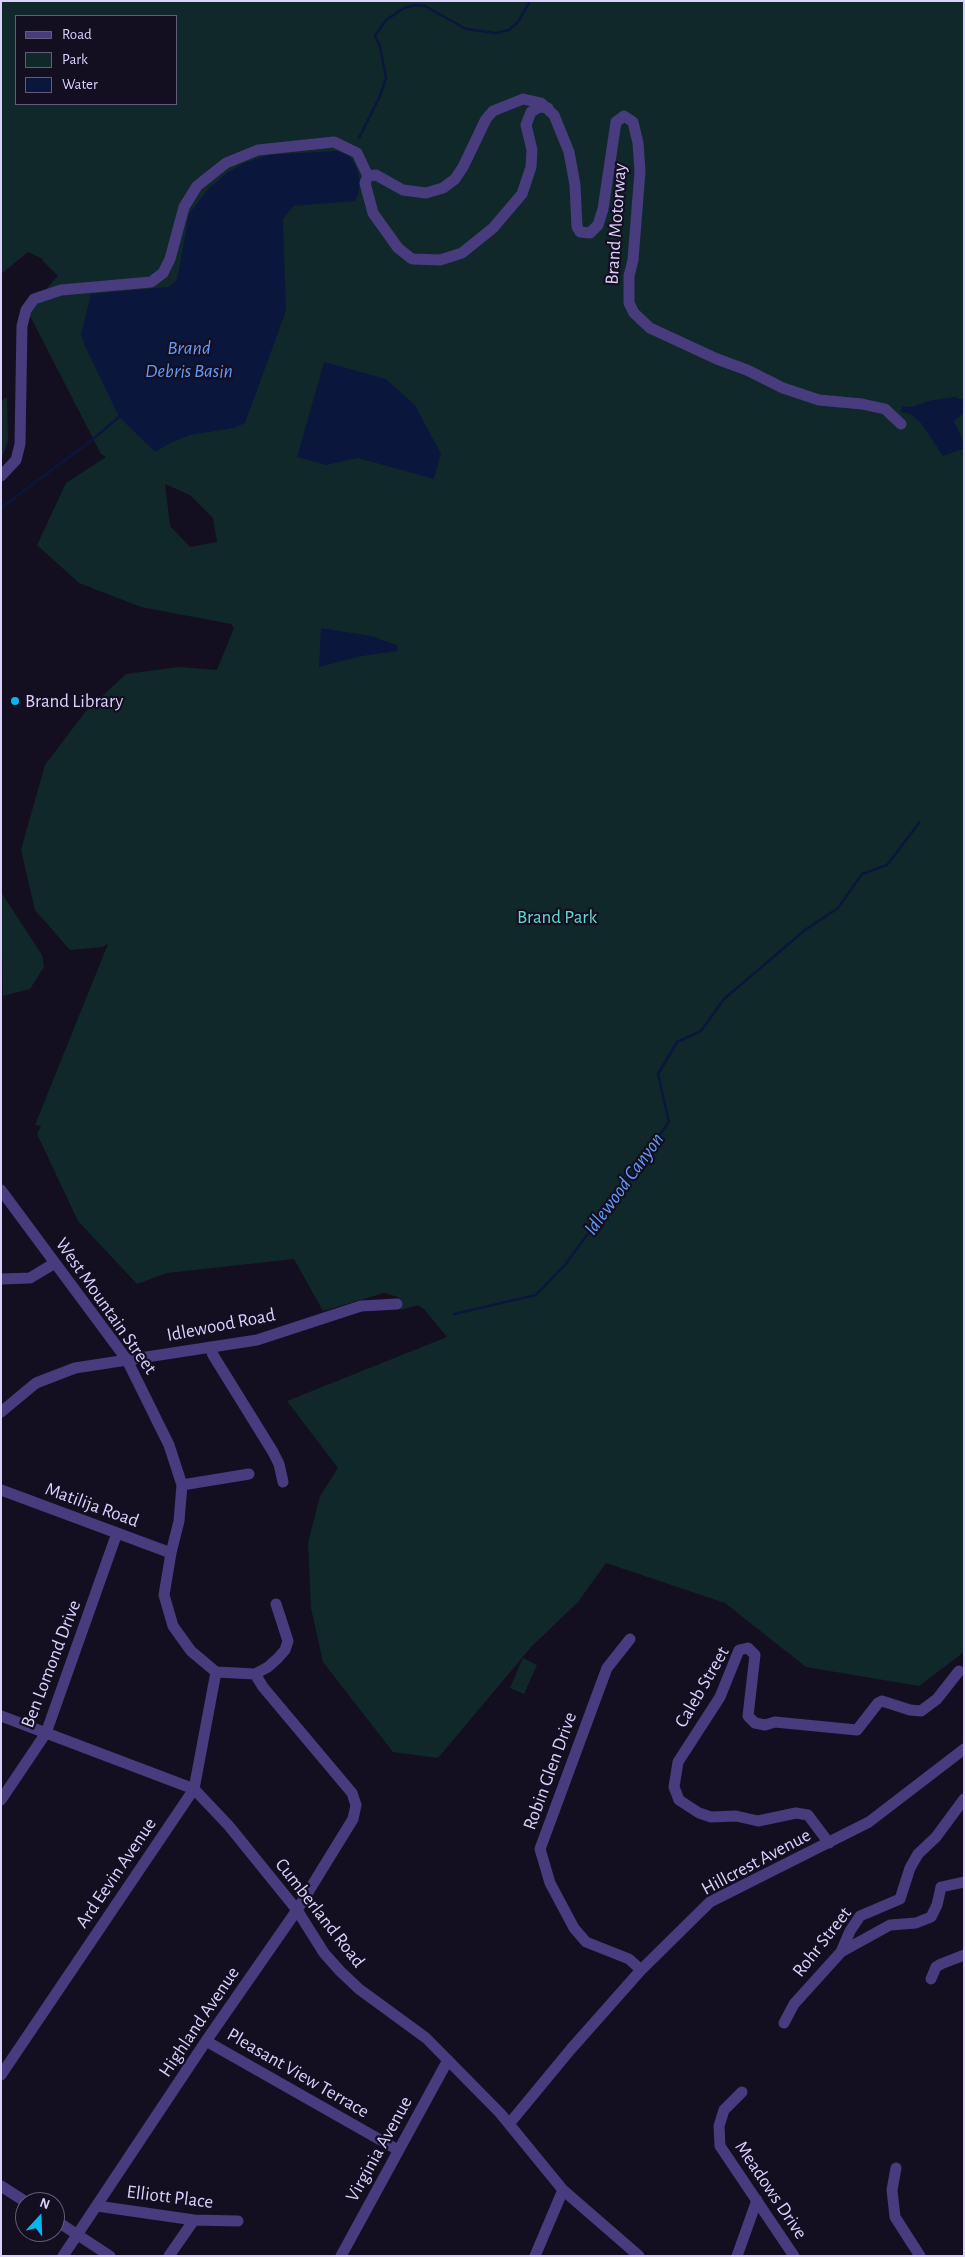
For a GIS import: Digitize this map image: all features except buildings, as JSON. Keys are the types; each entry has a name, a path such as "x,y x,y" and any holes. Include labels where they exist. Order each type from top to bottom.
{"street":[{"path":"368,176 376,176 403,190 426,193 443,188 455,179 464,167 486,118 493,111 522,99 541,103 548,108"},
{"path":"368,176 365,182 373,213 398,248 412,259 440,260 462,253 493,228 522,194 531,167 532,150 526,125 531,112 539,107 548,108"},
{"name":"Brand Motorway","path":"548,108 554,115 569,152 575,185 577,227 580,232 585,234 590,233 598,225 603,210 616,122 624,116 633,122 638,143 640,171 633,260 628,292 629,303 634,313 650,328 717,359 748,370 783,388 819,400 862,404 885,409 901,424"},
{"path":"1,476 16,460 20,444 22,326 26,310 34,299 61,290 151,282 163,273 170,259 184,207 197,186 226,163 258,150 334,142 357,153 368,176"},
{"name":"West Mountain Street","path":"1,1190 127,1360 169,1445 182,1485 179,1521 170,1553 164,1596 173,1626 191,1651 216,1672"},
{"path":"1,1279 30,1278 55,1263"},
{"name":"Idlewood Road","path":"1,1412 36,1382 75,1368 257,1340 361,1306 397,1304"},
{"path":"210,1347 213,1355 273,1452 279,1464 283,1482"},
{"path":"182,1485 249,1474"},
{"name":"Matilija Road","path":"1,1490 170,1553"},
{"name":"Ben Lomond Drive","path":"1,1800 46,1732 117,1533"},
{"path":"216,1672 255,1674 268,1667 278,1658 285,1650 288,1641 276,1604"},
{"name":"Robin Glen Drive","path":"630,1639 607,1668 540,1849 550,1883 574,1928 586,1942 629,1960 642,1970"},
{"name":"Caleb Street","path":"829,1843 808,1815 796,1813 758,1821 736,1816 711,1817 699,1813 679,1800 674,1786 678,1762 720,1697 739,1650 748,1648 755,1655 748,1716 755,1724 765,1725 776,1722 857,1730 878,1703 882,1701 910,1710 921,1711 937,1699 959,1671"},
{"name":"Ard Eevin Avenue","path":"1,2075 194,1788 216,1672"},
{"name":"Highland Avenue","path":"63,2256 206,2041 297,1910 353,1819 356,1805 352,1793 263,1687 255,1674"},
{"name":"Cumberland Road","path":"1,1716 194,1788 229,1826 297,1910 324,1953 340,1971 359,1989 426,2038 509,2124 563,2190 640,2256"},
{"name":"Hillcrest Avenue","path":"509,2124 642,1970 710,1902 869,1822 964,1748"},
{"name":"Rohr Street","path":"784,2023 794,2004 841,1952 850,1931 860,1916 900,1899 910,1868 918,1854 936,1838 964,1799"},
{"path":"841,1952 890,1925 916,1923 931,1917 941,1887 964,1882"},
{"path":"931,1979 936,1968 941,1964 964,1955"},
{"name":"Pleasant View Terrace","path":"206,2041 398,2150"},
{"name":"Virginia Avenue","path":"341,2256 448,2060"},
{"name":"Meadows Drive","path":"742,2092 724,2110 719,2126 720,2146 794,2256"},
{"path":"896,2168 892,2190 895,2218 920,2256"},
{"path":"1,2186 15,2195"},
{"path":"534,2256 563,2190"},
{"path":"736,2256 757,2200"},
{"name":"Elliott Place","path":"97,2206 194,2220 238,2222"},
{"path":"169,2256 194,2220"},
{"path":"65,2226 110,2256"}],"green space":[{"name":"Brand Park","path":"1,1 964,1 964,1652 919,1686 806,1667 725,1603 606,1563 578,1602 532,1646 438,1758 393,1752 323,1662 311,1608 308,1543 320,1496 338,1468 287,1401 447,1337 424,1309 418,1305 401,1310 398,1297 384,1293 323,1311 294,1259 167,1273 137,1284 78,1221 37,1134 41,1126 35,1125 108,944 102,947 70,950 35,910 21,850 45,765 86,711 126,674 179,667 217,670 234,628 231,624 141,607 79,583 37,545 66,483 106,457 101,454 27,310 58,276 43,259 28,252 1,274","holes":["165,484 190,495 213,518 217,542 190,547 170,526"]},
{"path":"7,397 8,442 1,459 1,401"},
{"path":"1,892 42,955 44,967 30,989 3,996"},
{"path":"523,1658 537,1665 524,1694 510,1688"}],"water":[{"name":"Brand Debris Basin","path":"337,151 349,155 356,166 360,181 358,195 355,201 294,206 283,219 286,311 245,423 234,428 190,435 172,442 155,452 119,417 85,346 81,334 91,294 169,287 177,280 189,214 209,188 228,172 244,163 268,155"},
{"path":"324,362 386,379 415,405 441,454 434,479 358,458 326,465 297,457"},
{"path":"955,397 964,398 964,413 954,421 962,438 963,449 943,456 921,423 910,414 901,412 902,406 912,407 932,400"},
{"path":"321,628 371,636 397,645 398,651 362,656 319,667"}],"waterway":[{"path":"359,138 380,96 386,78 380,46 375,36 386,20 404,8 416,5 425,6 466,29 496,33 509,30 518,22 530,1"},
{"path":"1,508 92,440 119,417"},
{"name":"Idlewood Canyon","path":"454,1314 536,1295 565,1265 669,1122 658,1074 677,1042 701,1031 724,999 805,930 838,908 862,874 887,865 919,823"}],"place":[{"name":"Brand Library","path":"15,701"}]}
